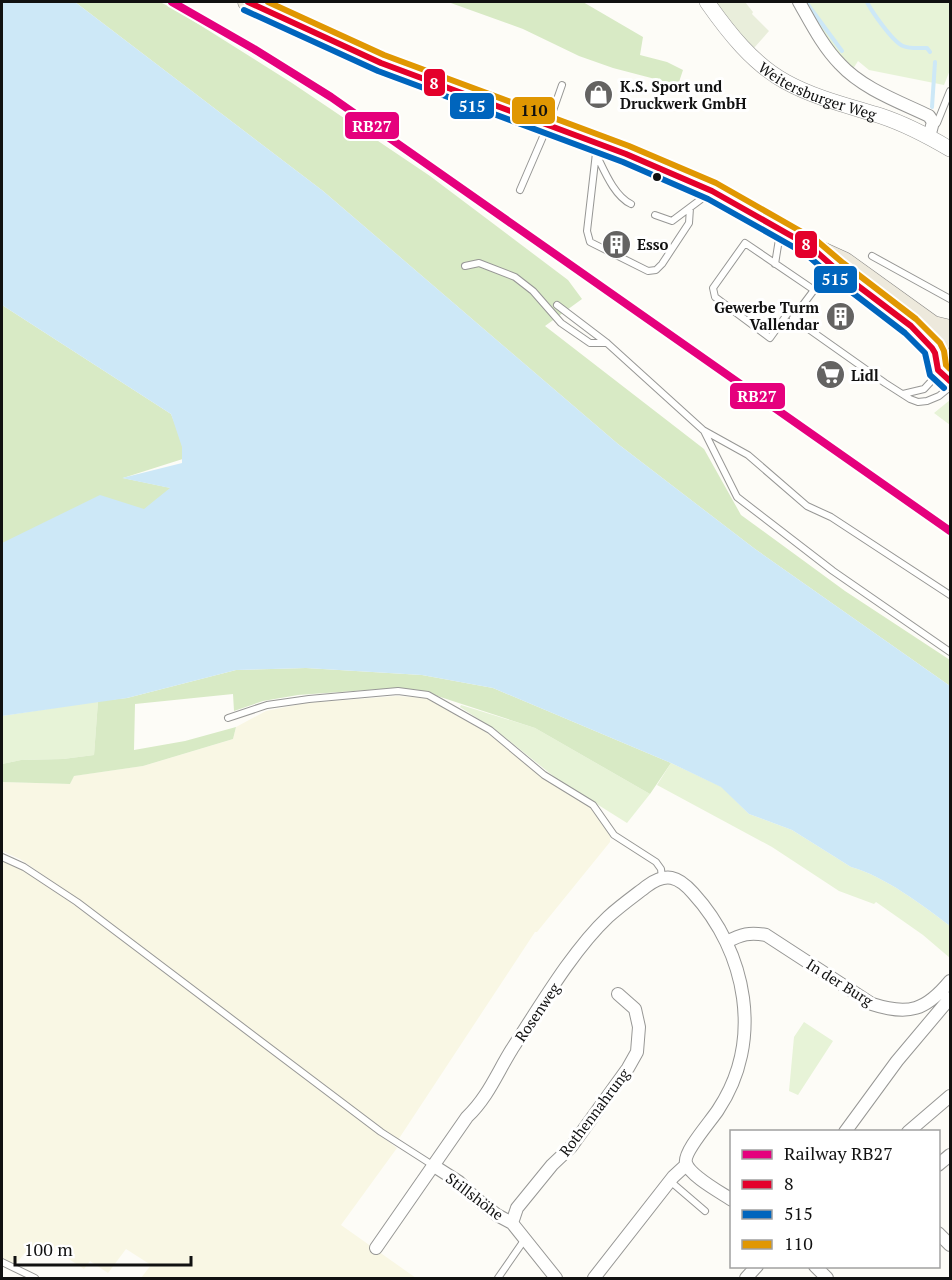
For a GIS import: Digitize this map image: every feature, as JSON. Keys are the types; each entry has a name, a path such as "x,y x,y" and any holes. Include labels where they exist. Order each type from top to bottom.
{"main road":[{"path":"248,2 381,63 548,125 592,146 626,154 712,191 811,247 844,262 933,326 951,332"},
{"path":"811,247 837,270 911,326 941,368"},
{"path":"941,368 940,341 951,332"}],"street":[{"name":"Weitersburger Weg","path":"707,2 744,48 784,82 808,93 898,122 931,130 951,149"},
{"path":"799,2 829,50 849,72 873,88 929,116 931,130"},
{"path":"594,1278 670,1181 686,1165 687,1153 725,1098 741,1057 745,1034 745,1017 738,975 727,942 716,922 691,891 678,879 662,878"},
{"name":"Rosenweg","path":"434,1166 467,1117 494,1083 510,1052 582,946 622,905 662,878"},
{"name":"In der Burg","path":"727,942 740,935 754,933 766,936 872,1004 887,1009 922,1007 951,981"},
{"name":"Rothennahrung","path":"512,1223 517,1208 571,1147 637,1052 639,1027 635,1009 618,994"},
{"path":"846,1130 897,1061 951,998"},
{"path":"909,1130 951,1096"},
{"path":"686,1165 695,1175 730,1199"},
{"name":"Stillshöhe","path":"376,1248 434,1166 459,1182 497,1215 512,1223 556,1278"},
{"path":"940,1234 951,1245"}],"lane":[{"path":"520,190 548,125 562,85"},
{"path":"931,130 937,123 951,91"},
{"path":"592,146 611,182 626,201 632,204"},
{"path":"592,146 587,231 590,242 648,271 656,270 689,223 690,208"},
{"path":"655,215 672,221 712,191"},
{"path":"775,264 781,229"},
{"path":"788,313 770,338 715,297 713,288 744,243 814,290 794,318 903,394 918,402 927,401 951,387"},
{"path":"872,255 951,299"},
{"path":"465,266 479,263 515,277 533,291 561,323 590,344 607,343"},
{"path":"557,305 607,343 703,430 748,455 807,506 831,517 951,596"},
{"path":"903,394 924,389 935,380 941,368"},
{"path":"703,430 737,497 833,571 951,652"},
{"path":"228,717 267,705 309,699 398,691 428,695 490,730 544,775 593,805 615,835 656,862 661,869 662,878"},
{"path":"2,857 24,867 77,902 381,1132 434,1166"},
{"path":"670,1181 705,1211"},
{"path":"498,1278 526,1239"},
{"path":"2,1262 35,1278"}],"shaded area":[{"path":"397,696 426,698 484,731 584,801 610,833 610,842 535,932 398,1140 78,899 20,859 2,851 2,782 70,784 73,776 143,766 233,739 236,727 266,711 306,703"},
{"path":"2,861 22,869 75,905 397,1148 341,1225 416,1278 141,1278 151,1265 126,1249 108,1273 90,1261 84,1269 46,1244 37,1256 28,1249 15,1265 2,1258"}],"green space":[{"path":"75,2 160,2 176,10 292,83 430,176 568,280 582,299 545,326 704,449 741,515 845,591 950,660 950,686 755,549 618,444 323,191"},
{"path":"448,2 583,2 643,37 640,55 667,62 683,70 678,85 613,68 579,56 523,29"},
{"path":"716,2 745,2 753,12 752,14 769,31 754,48 736,30"},
{"path":"804,2 950,2 950,70 944,85 869,70 858,61 853,69 839,55"},
{"path":"2,305 171,414 189,457 123,478 171,488 144,510 2,556"},
{"path":"950,400 950,425 934,413"},
{"path":"306,668 422,675 493,688 671,763 650,794 535,728 419,690 396,688 298,695 263,701 234,711 233,694 135,704 134,750 185,741 236,727 233,739 143,766 74,776 70,784 2,782 2,764 21,760 63,759 94,755 98,701 127,698 236,670"},
{"path":"98,701 94,755 63,759 21,760 2,764 2,716"},
{"path":"461,705 535,728 650,794 627,823 557,779 497,731 460,707"},
{"path":"671,763 722,787 749,814 792,830 851,867 877,877 916,901 950,926 950,958 923,935 876,902 874,904 839,891 772,847 657,785"},
{"path":"804,1022 833,1041 798,1095 789,1091 794,1037"}],"water":[{"path":"2,2 75,2 323,191 618,444 755,549 950,686 950,926 916,901 877,877 851,867 792,830 749,814 721,787 671,763 493,688 422,675 306,668 236,670 127,698 2,716 2,543 100,495 144,509 170,488 122,478 182,463 182,447 171,414 2,305"}],"waterway":[{"path":"806,2 842,51"},
{"path":"867,2 883,26 899,43 909,48 927,48 930,52"},
{"path":"932,107 935,62"}],"rail line":[{"name":"RB27","path":"172,2 331,97 950,531"}],"transit line":[{"name":"8","path":"248,2 381,63 626,154 712,191 811,247 837,270 911,326 932,348 938,370 950,381"},
{"name":"110","path":"268,2 384,55 629,146 716,183 816,240 916,319 940,343 946,365 950,369"},
{"name":"515","path":"244,10 378,71 623,162 708,199 806,254 905,333 925,353 930,375 944,388"}],"place":[{"name":"K.S. Sport und Druckwerk GmbH","path":"599,95"},
{"name":"Esso","path":"616,244"},
{"name":"Gewerbe Turm Vallendar","path":"840,316"},
{"name":"Lidl","path":"830,375"}]}
